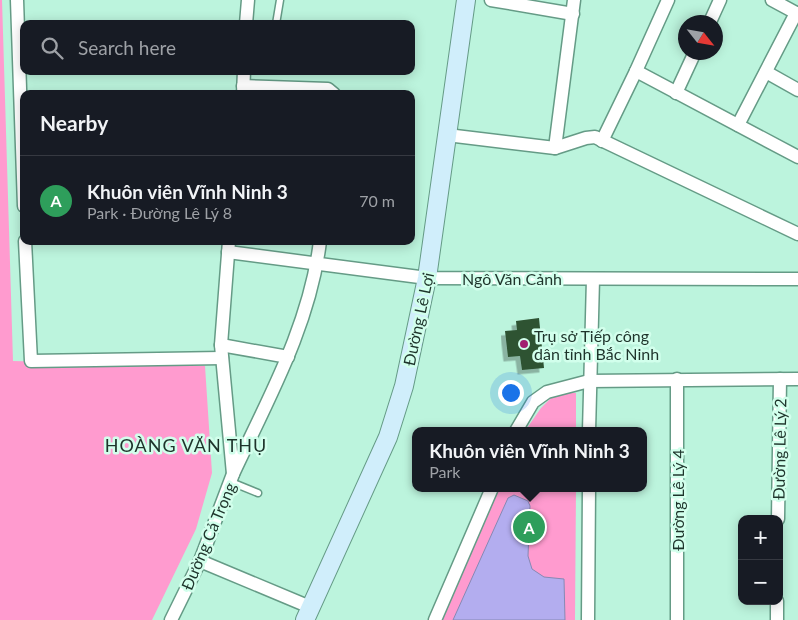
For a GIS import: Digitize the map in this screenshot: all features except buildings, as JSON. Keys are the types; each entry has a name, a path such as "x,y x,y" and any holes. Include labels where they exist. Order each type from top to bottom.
{"main road":[{"name":"Đường Lê Lợi","path":"308,613 397,412 427,278 466,0"}],"street":[{"path":"17,0 20,70"},
{"path":"246,20 248,0"},
{"path":"491,0 573,14"},
{"path":"555,148 574,0"},
{"path":"602,141 636,72 668,0"},
{"path":"713,15 720,0"},
{"path":"738,125 797,13 772,0"},
{"path":"676,93 691,60"},
{"path":"636,72 798,157"},
{"path":"766,72 798,90"},
{"path":"20,75 21,90"},
{"path":"244,75 243,90 329,90"},
{"path":"447,135 555,148 595,137 798,234"},
{"path":"26,245 31,361 221,352 288,358"},
{"path":"232,478 288,358 303,319 317,264 319,245"},
{"name":"Ngô Văn Cảnh","path":"229,247 317,264 427,278 798,279"},
{"name":"Đường Cả Trọng","path":"171,620 200,561 232,478 221,352 229,247"},
{"path":"589,427 589,381 594,279"},
{"name":"Đường Lê Lý 4","path":"676,620 678,379"},
{"name":"Đường Lê Lý 2","path":"778,515 780,379"},
{"path":"518,427 533,402 547,392 589,381 798,379"},
{"path":"434,620 490,492"},
{"path":"588,620 589,492"},
{"path":"200,561 308,613"},
{"path":"777,605 777,620"}],"lane":[{"path":"277,20 280,0"},
{"path":"232,478 258,492"}],"shaded area":[{"path":"0,0 2,0 13,361 205,366 212,473 196,529 152,620 0,620"},
{"path":"556,393 576,393 576,427 528,427 541,408"},
{"path":"497,492 576,492 575,620 441,620"},
{"path":"514,495 528,501 530,506 528,556 532,569 544,577 564,579 565,620 453,620 508,498"}],"place":[{"name":"Trụ sở Tiếp công dân tỉnh Bắc Ninh","path":"524,344"},
{"name":"Khuôn viên Vĩnh Ninh 3","path":"529,527"}],"district":[{"name":"HOÀNG VĂN THỤ","path":"186,445"}]}
